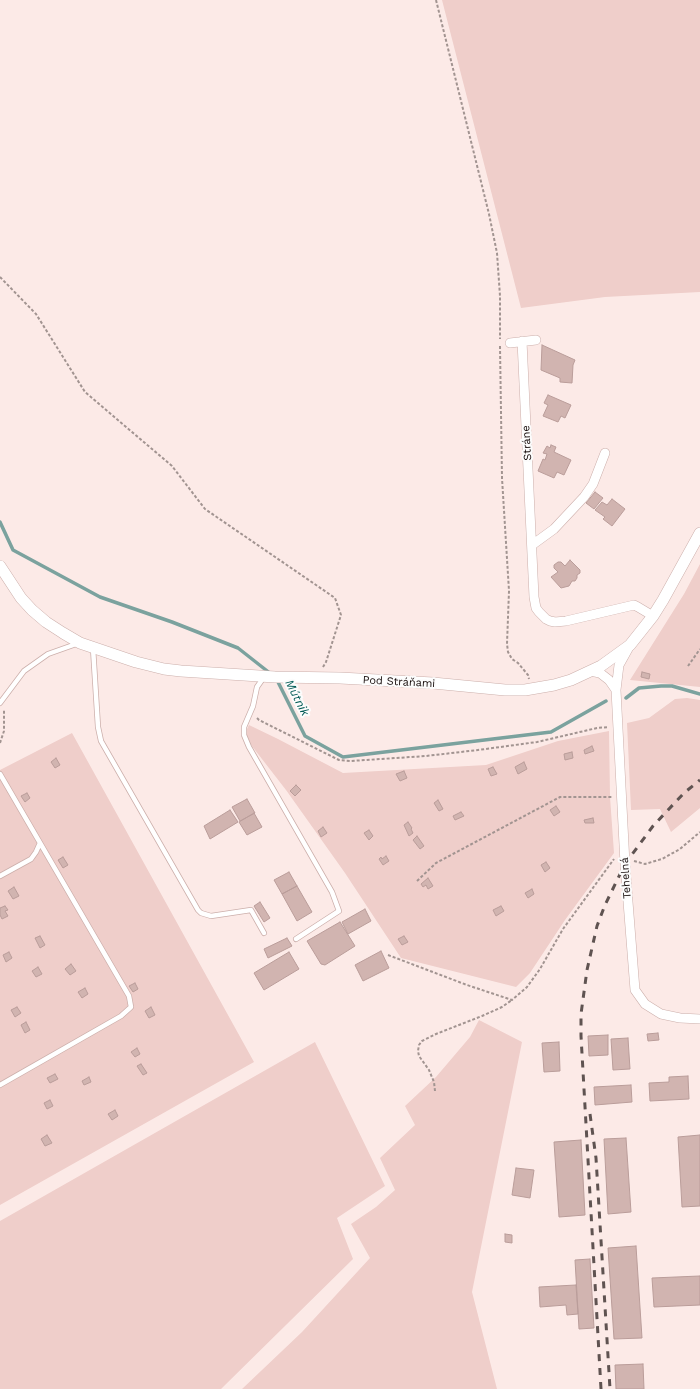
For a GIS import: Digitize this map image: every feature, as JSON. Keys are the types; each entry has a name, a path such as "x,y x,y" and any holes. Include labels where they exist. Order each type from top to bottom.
{"street":[{"path":"510,343 536,340"},
{"name":"Stráne","path":"522,341 535,603 539,612 550,621 566,621 634,605 652,616"},
{"path":"532,545 554,529 584,497 593,484 604,453"},
{"name":"Pod Stráňami","path":"0,566 15,590 38,615 62,633 80,643 136,662 172,670 433,683 505,690 531,689 571,680 601,666 630,645 652,616 673,583 700,533"},
{"name":"Tehelná","path":"630,645 619,665 616,690 624,853 635,990 645,1004 661,1014 700,1019"},
{"path":"590,671 600,673 609,680 616,690"}],"lane":[{"path":"0,703 24,671 48,654 80,643"},
{"path":"93,648 98,727 101,742 198,910 201,913 211,916 251,910 264,933"},
{"path":"269,676 257,687 253,706 244,728 244,735 332,892 339,911 296,939"},
{"path":"0,774 129,996 131,1007 121,1016 0,1084"},
{"path":"0,876 31,859 40,843"}],"path":[{"path":"436,0 489,214 497,253 500,296 502,478 509,591 507,644 508,652 512,659 518,663 528,675 531,689"},
{"path":"0,277 36,314 85,392 172,466 205,508 335,598 341,615 326,662 316,678"},
{"path":"688,666 700,649"},
{"path":"0,743 4,731 5,697"},
{"path":"253,706 254,715 259,720 339,760 351,762 478,750 537,742 597,728 611,727 618,729"},
{"path":"417,881 436,863 560,797 621,797"},
{"path":"435,1091 434,1082 429,1070 419,1056 418,1046 422,1040 502,1007 527,987 563,929 611,861 624,853 638,863 644,864 653,862 671,855 700,832"},
{"path":"388,955 460,983 512,1000"}],"shaded area":[{"path":"442,0 700,0 700,292 605,297 521,308"},
{"path":"700,564 700,687 630,680 684,594"},
{"path":"687,698 700,700 700,808 671,832 660,809 631,810 627,723 649,718 675,699"},
{"path":"249,725 343,773 486,765 558,741 609,731 610,797 614,853 565,920 530,973 516,987 401,958 345,873 286,790 248,741 246,731"},
{"path":"72,733 254,1062 0,1205 0,770"},
{"path":"479,1020 522,1042 472,1292 497,1389 242,1389 302,1332 370,1258 351,1224 376,1207 395,1190 380,1158 415,1125 405,1106 436,1077 470,1037"},
{"path":"315,1042 385,1186 337,1218 353,1259 221,1389 0,1389 0,1221"}],"building":[{"path":"542,345 575,360 573,365 572,383 560,382 560,378 541,370"},
{"path":"548,395 571,405 565,418 561,416 558,422 543,416 548,405 544,403"},
{"path":"551,445 556,447 554,452 571,460 564,475 557,472 554,478 538,471 547,454 543,453 547,446 550,448"},
{"path":"595,492 603,498 594,509 586,503"},
{"path":"612,499 625,509 612,526 603,519 605,517 595,510 602,502 607,505"},
{"path":"570,560 580,570 580,573 577,575 575,581 572,581 569,586 561,588 551,577 558,572 554,568 554,565 561,562 565,566"},
{"path":"642,672 650,674 649,679 641,677"},
{"path":"592,746 594,751 585,754 584,750"},
{"path":"572,752 573,758 565,760 564,754"},
{"path":"56,758 60,765 55,768 51,762"},
{"path":"524,762 527,769 518,774 515,767"},
{"path":"493,767 497,774 491,776 488,769"},
{"path":"404,771 407,778 400,781 396,774"},
{"path":"296,785 301,790 295,796 290,791"},
{"path":"27,793 30,798 25,802 21,796"},
{"path":"247,799 255,813 240,821 232,807"},
{"path":"438,800 443,809 439,811 434,803"},
{"path":"556,806 560,812 554,816 550,810"},
{"path":"230,810 238,822 210,839 204,826"},
{"path":"461,812 464,816 455,820 453,816"},
{"path":"254,813 262,827 247,835 239,822"},
{"path":"593,818 594,823 585,823 584,820"},
{"path":"408,822 413,833 409,836 404,825"},
{"path":"323,827 327,833 321,837 318,831"},
{"path":"369,830 373,836 369,840 364,833"},
{"path":"417,836 424,846 420,849 413,840"},
{"path":"386,856 389,861 383,865 379,859"},
{"path":"63,857 68,865 63,868 58,860"},
{"path":"546,862 550,868 545,872 541,865"},
{"path":"289,872 297,886 282,894 274,880"},
{"path":"428,878 433,886 428,889 426,885 423,887 421,884"},
{"path":"297,886 312,912 297,921 282,894"},
{"path":"14,887 19,896 13,899 8,891"},
{"path":"532,889 534,894 528,898 525,893"},
{"path":"260,902 270,918 264,922 254,906"},
{"path":"5,906 8,910 5,911 8,916 2,919 0,915 0,908"},
{"path":"501,906 504,911 496,916 493,910"},
{"path":"365,909 371,921 348,934 342,922"},
{"path":"340,922 355,946 325,965 321,964 307,941"},
{"path":"40,936 45,945 40,948 35,938"},
{"path":"404,936 408,942 402,945 398,939"},
{"path":"287,938 292,946 268,958 264,949"},
{"path":"381,951 389,968 363,981 355,965"},
{"path":"9,952 12,958 6,962 3,955"},
{"path":"289,952 299,969 264,990 254,973"},
{"path":"71,964 76,971 70,975 65,969"},
{"path":"38,967 42,974 36,977 32,971"},
{"path":"135,983 138,989 133,992 129,986"},
{"path":"85,988 88,994 82,998 78,992"},
{"path":"17,1007 21,1013 15,1017 11,1010"},
{"path":"151,1007 155,1015 149,1018 145,1011"},
{"path":"26,1022 30,1030 25,1033 21,1025"},
{"path":"658,1033 659,1040 648,1041 647,1034"},
{"path":"608,1035 608,1055 589,1056 588,1036"},
{"path":"628,1038 630,1069 613,1070 611,1039"},
{"path":"559,1042 560,1071 544,1072 542,1043"},
{"path":"137,1048 140,1054 135,1057 131,1052"},
{"path":"141,1064 147,1073 143,1075 137,1066"},
{"path":"55,1074 58,1079 50,1083 47,1078"},
{"path":"688,1076 689,1099 650,1101 649,1083 669,1082 669,1077"},
{"path":"89,1077 91,1082 84,1085 82,1081"},
{"path":"631,1085 632,1102 595,1105 594,1087"},
{"path":"50,1100 53,1106 47,1109 44,1103"},
{"path":"115,1110 118,1116 112,1120 108,1114"},
{"path":"47,1135 52,1143 45,1146 41,1139"},
{"path":"700,1135 700,1206 682,1207 678,1137"},
{"path":"626,1138 631,1212 608,1214 604,1139"},
{"path":"581,1140 585,1215 559,1217 554,1142"},
{"path":"516,1168 534,1170 530,1198 512,1195"},
{"path":"505,1234 512,1235 512,1243 505,1242"},
{"path":"636,1246 642,1338 614,1339 608,1248"},
{"path":"590,1259 594,1328 579,1329 575,1260"},
{"path":"700,1276 700,1305 654,1307 652,1278"},
{"path":"576,1285 578,1314 567,1315 566,1305 540,1307 539,1287"},
{"path":"643,1364 644,1389 616,1389 615,1365"}],"waterway":[{"name":"Mútnik","path":"0,522 13,550 100,597 172,622 238,648 271,674"},
{"name":"Mútnik","path":"277,680 305,736 343,757 551,732 606,701"},
{"name":"Mútnik","path":"626,698 639,688 661,686 672,686 700,694"}],"railway":[{"path":"601,1389 581,1036 581,1014 587,970 597,926 605,905 625,864 653,826 684,793 700,780"},
{"path":"590,1114 596,1158 610,1389"}]}
